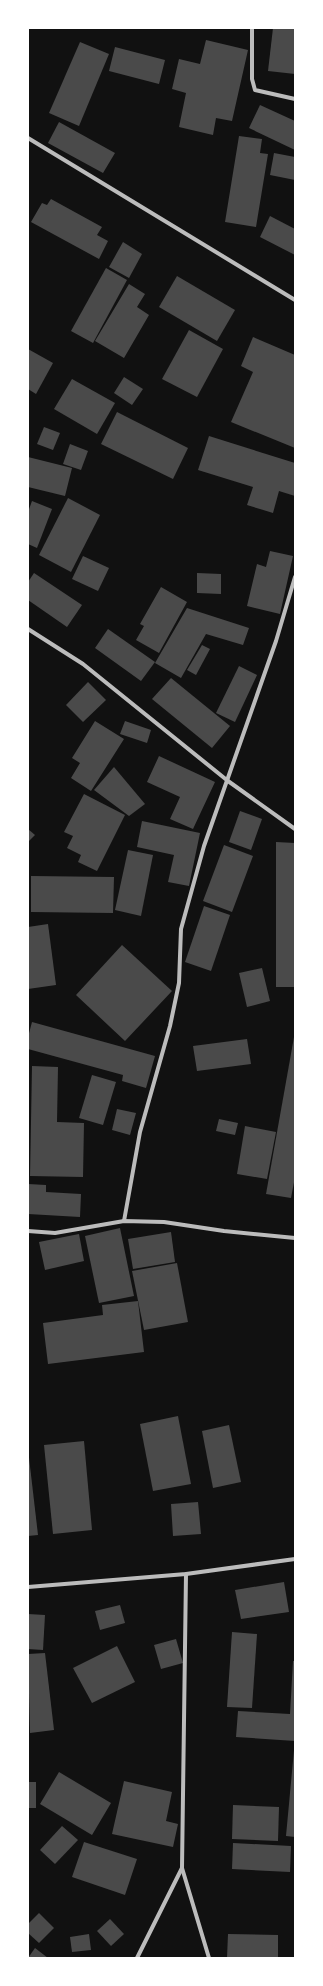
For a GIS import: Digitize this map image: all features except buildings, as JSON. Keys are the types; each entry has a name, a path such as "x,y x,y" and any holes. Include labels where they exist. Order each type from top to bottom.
{"street":[{"path":"252,28 252,79 255,90 295,99"},
{"path":"28,138 295,300"},
{"path":"124,1221 140,1132 170,1026 179,984 181,929 204,846 276,641 295,577"},
{"path":"28,629 83,664 228,781 295,829"},
{"path":"28,1231 55,1233 124,1221 164,1222 224,1231 295,1238"},
{"path":"28,1587 186,1574 295,1559"},
{"path":"186,1574 182,1868 209,1958"},
{"path":"137,1958 182,1868"}]}
